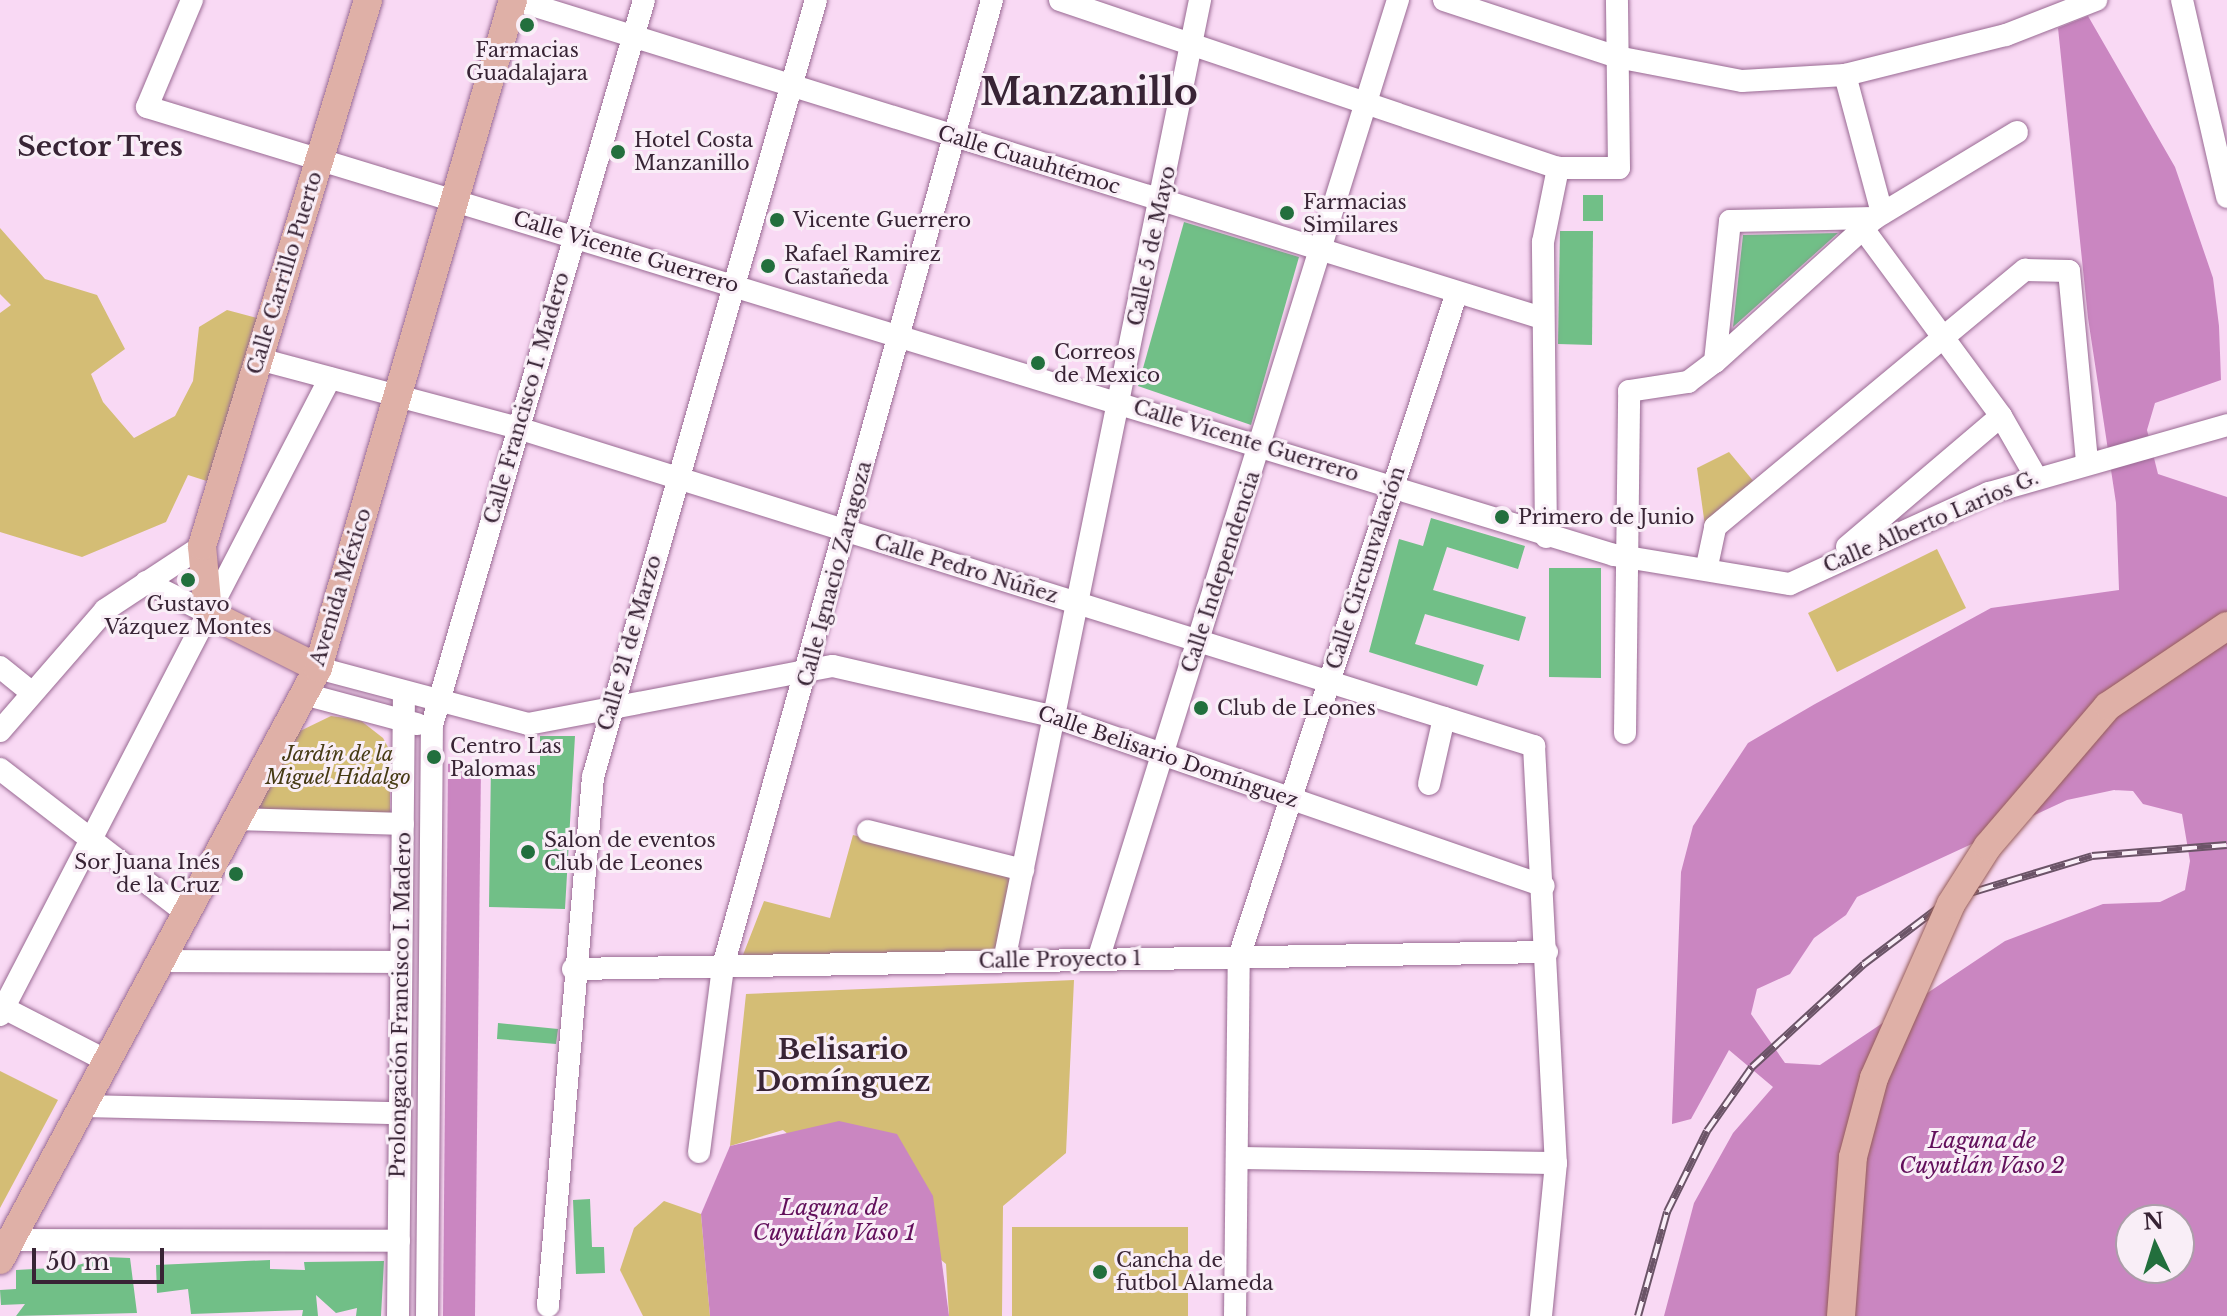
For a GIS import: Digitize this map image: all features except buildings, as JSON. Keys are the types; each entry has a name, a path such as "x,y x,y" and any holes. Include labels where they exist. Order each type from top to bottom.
{"main road":[{"name":"Calle Carrillo Puerto","path":"208,613 202,546 368,0"},
{"name":"Avenida México","path":"4,1242 83,1106 100,1057 160,961 181,911 237,819 304,694 310,664 397,397 453,200 515,0"},
{"path":"208,613 310,664"},
{"path":"1841,1316 1853,1157 1874,1078 1951,904 1988,846 2108,706 2227,626"},
{"name":"Avenida México","path":"4,1242 310,664"}],"street":[{"name":"Calle Vicente Guerrero","path":"192,0 147,107 320,157 1393,486 1546,537 1624,556"},
{"name":"Calle Cuauhtémoc","path":"515,0 1456,295 1542,318"},
{"name":"Calle Francisco I. Madero","path":"437,703 644,0"},
{"name":"Calle 21 de Marzo","path":"548,1306 573,969 593,777 816,0"},
{"name":"Calle Ignacio Zaragoza","path":"699,1152 723,966 810,667 992,0"},
{"path":"1060,0 1558,168 1619,168 1617,0"},
{"name":"Calle 5 de Mayo","path":"1004,961 1162,201 1200,0"},
{"name":"Calle Independencia","path":"1098,960 1323,251 1398,0"},
{"path":"1444,0 1617,57 1742,81 1845,75 2006,35 2096,0"},
{"path":"2182,0 2217,107 2227,197"},
{"path":"1845,75 1874,221 1938,337 2001,416 2036,477"},
{"path":"1625,733 1624,556 1629,391 1688,382 1717,352 1874,221 2017,132"},
{"path":"1546,537 1543,242 1558,168"},
{"path":"1717,352 1730,221 1874,221"},
{"path":"1707,566 1715,527 1938,337 2025,270 2069,271 2092,461"},
{"name":"Calle Circunvalación","path":"1235,1316 1239,957 1456,295"},
{"name":"Calle Pedro Núñez","path":"259,359 518,428 1534,746 1544,886"},
{"path":"100,1057 1,1009 330,378"},
{"path":"1835,559 2001,416"},
{"name":"Calle Alberto Larios G.","path":"1624,556 1707,566 1790,584 1835,559 2036,477 2227,425"},
{"path":"0,731 105,610 202,546"},
{"path":"146,582 208,613"},
{"name":"Calle Belisario Domínguez","path":"310,664 404,694 528,724 610,713 810,667 833,666 1055,717 1544,886"},
{"path":"0,667 31,692"},
{"path":"304,694 404,723 432,725 485,715"},
{"name":"Prolongación Francisco I. Madero","path":"398,1316 404,694"},
{"name":"Prolongación Francisco I. Madero","path":"427,1316 432,725 437,703"},
{"path":"1429,784 1444,718"},
{"path":"0,769 181,911"},
{"path":"237,819 403,824"},
{"path":"868,831 1023,870"},
{"path":"1541,1316 1556,1163 1544,886"},
{"name":"Calle Proyecto 1","path":"573,969 1547,952"},
{"path":"160,961 401,962"},
{"path":"83,1106 400,1113"},
{"path":"1237,1158 1556,1163"},
{"path":"399,1190 428,1195"},
{"path":"4,1242 399,1241"}],"green space":[{"path":"0,228 45,279 97,295 125,349 91,374 103,402 134,438 175,416 193,381 199,327 227,310 261,319 216,484 188,475 166,522 82,557 0,532 0,313 11,305 0,294"},
{"path":"1729,452 1755,483 1705,526 1697,468"},
{"path":"1937,549 1966,608 1837,672 1808,613"},
{"name":"Jardín de la Miguel Hidalgo","path":"331,716 360,720 383,738 390,751 390,816 253,811 298,732"},
{"path":"853,835 1016,876 996,961 741,960 764,901 830,918"},
{"path":"1074,980 1066,1153 1003,1206 1002,1316 949,1316 946,1264 783,1130 730,1146 746,994"},
{"path":"0,1071 58,1100 0,1208"},
{"path":"664,1201 701,1214 710,1316 643,1316 620,1270 634,1228"},
{"name":"Cancha de futbol Alameda","path":"1012,1227 1188,1227 1188,1316 1012,1316"}],"water":[{"name":"Laguna de Cuyutlán Vaso 2","path":"2088,16 2175,167 2213,278 2219,326 2221,380 2155,403 2147,430 2158,474 2227,497 2227,1316 1664,1316 1694,1203 1733,1133 1773,1087 1729,1050 1691,1119 1672,1124 1681,872 1693,826 1748,743 1815,704 1991,608 2119,590 2116,503 2088,318 2058,28","holes":["2114,790 2133,791 2143,804 2182,814 2190,861 2185,890 2160,902 2103,904 2005,941 1820,1065 1785,1063 1751,1014 1757,989 1790,974 1814,938 1846,915 1857,897 2067,800"]},
{"path":"448,762 481,763 475,1316 443,1316"},
{"name":"Laguna de Cuyutlán Vaso 1","path":"839,1121 897,1134 933,1196 949,1316 710,1316 701,1214 730,1146"}],"railway":[{"path":"1638,1316 1667,1212 1707,1131 1752,1067 1864,964 1950,899 2092,856 2227,845"}],"place":[{"name":"Farmacias Guadalajara","path":"527,25"},
{"name":"Hotel Costa Manzanillo","path":"618,152"},
{"name":"Farmacias Similares","path":"1287,213"},
{"name":"Vicente Guerrero","path":"777,220"},
{"name":"Rafael Ramirez Castañeda","path":"768,266"},
{"name":"Correos de Mexico","path":"1038,363"},
{"name":"Primero de Junio","path":"1502,517"},
{"name":"Gustavo Vázquez Montes","path":"188,580"},
{"name":"Club de Leones","path":"1201,708"},
{"name":"Centro Las Palomas","path":"434,757"},
{"name":"Salon de eventos Club de Leones","path":"528,852"},
{"name":"Sor Juana Inés de la Cruz","path":"236,874"},
{"name":"Cancha de futbol Alameda","path":"1100,1272"}],"district":[{"name":"Manzanillo","path":"1089,93"},
{"name":"Sector Tres","path":"100,147"},
{"name":"Belisario Domínguez","path":"843,1066"}]}
